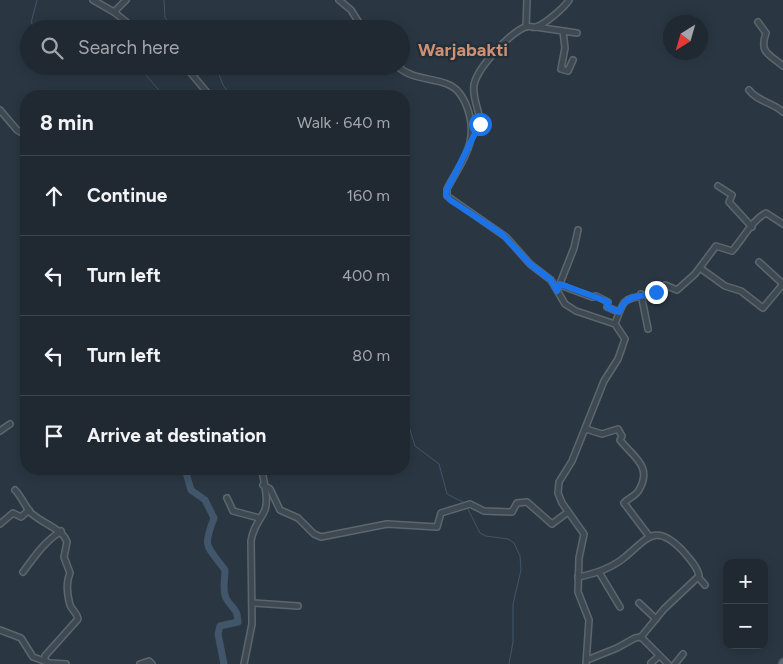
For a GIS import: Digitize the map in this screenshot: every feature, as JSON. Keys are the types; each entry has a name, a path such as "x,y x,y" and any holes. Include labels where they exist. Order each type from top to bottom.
{"street":[{"path":"93,0 124,20"},
{"path":"114,12 126,0"},
{"path":"339,0 351,10 357,20"},
{"path":"526,26 527,0"},
{"path":"536,27 562,10 569,0"},
{"path":"758,22 766,32 763,41 764,50 783,66"},
{"path":"577,33 526,26 501,47 478,74 474,92 480,121 473,131 468,150 447,189 446,195 453,203 502,234 530,264 551,280 563,303 571,309 615,324 624,336 625,342 604,381 572,461 559,482 559,496 584,534 579,558 578,577 579,599 589,620 587,662 635,638 641,638 668,664"},
{"path":"563,31 564,48 560,69 568,71 573,60"},
{"path":"192,75 205,90"},
{"path":"410,75 443,83 455,88 462,96 470,114 473,131"},
{"path":"748,90 761,102 773,105 783,112"},
{"path":"0,110 20,132"},
{"path":"718,186 732,195 729,202 752,227"},
{"path":"615,324 626,300 641,294 654,293 665,285 677,290 700,268 716,246 731,251 752,227 756,219 766,213 783,224"},
{"path":"557,291 574,248 578,230"},
{"path":"700,268 725,286 741,292 763,308 783,284 759,262"},
{"path":"560,284 592,297 596,296 608,302 607,307 619,312"},
{"path":"641,294 648,329"},
{"path":"0,431 10,424"},
{"path":"586,429 602,434 618,429 622,436 620,440 634,457 642,463 644,474 639,490 624,503 649,536"},
{"path":"244,664 252,624 251,541 253,528 266,505 263,475"},
{"path":"264,485 270,490 279,509 298,518 314,534 321,537 387,524 436,527 439,524 441,514 473,504 484,511 508,513 512,512 517,503 527,502 552,524 568,512"},
{"path":"15,490 25,501 29,510 48,526 61,532 67,542 64,557 70,573 67,582 70,602 78,618 45,656 45,661"},
{"path":"227,498 233,511 259,518"},
{"path":"0,524 13,513 21,518 29,510"},
{"path":"23,572 50,538 61,532"},
{"path":"578,577 599,572 624,558 649,536 659,535 672,540 694,566 698,577 705,585"},
{"path":"599,572 620,607"},
{"path":"641,638 656,619 698,577"},
{"path":"253,603 298,606"},
{"path":"639,604 656,619"},
{"path":"0,630 21,638 33,657 66,664"},
{"path":"675,664 683,654"},
{"path":"651,664 659,656"},
{"path":"140,664 150,661 152,664"}],"waterway":[{"path":"32,20 37,0"},
{"path":"164,0 165,18 167,20"},
{"path":"146,75 159,90"},
{"path":"219,75 227,90"},
{"path":"410,430 415,446 439,464 447,494 465,503"},
{"path":"187,475 191,490 205,500 214,518 208,536 208,546 225,570 225,595 235,611 238,622 220,626 218,634 224,664"},
{"path":"467,507 480,533 486,536 508,539 514,543 520,556 521,570 513,604 513,642 509,664"}],"district":[{"name":"Warjabakti","path":"463,50"}],"route":[{"path":"480,124 473,131 468,150 447,189 446,195 453,203 502,234 530,264 551,280 557,291 560,284 592,297 596,296 608,302 607,307 619,312 624,302 630,297 656,292"}]}
